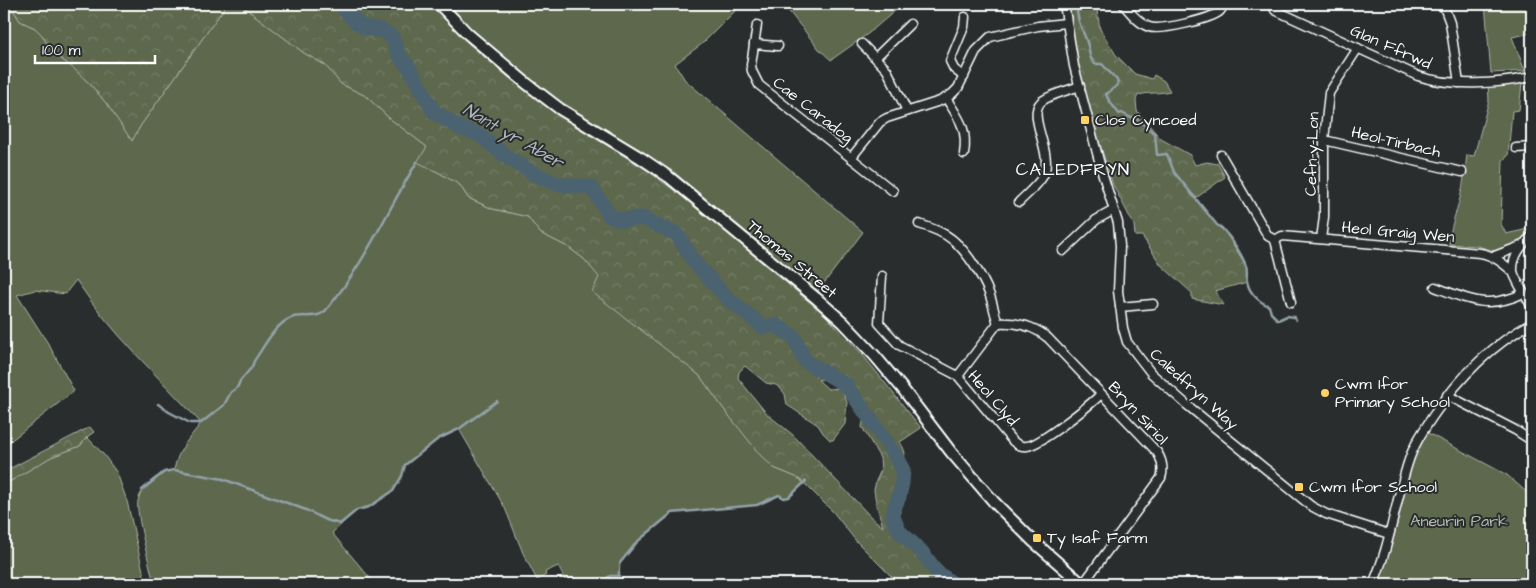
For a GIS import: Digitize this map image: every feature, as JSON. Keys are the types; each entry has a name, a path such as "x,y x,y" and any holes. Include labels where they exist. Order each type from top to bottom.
{"main road":[{"name":"Thomas Street","path":"439,4 468,34 526,83 560,108 669,177 843,322 902,388 951,452 994,502 1033,542 1083,584"}],"street":[{"name":"Caledfryn Way","path":"1064,4 1066,23 1080,86 1120,234 1118,275 1120,307 1127,342 1151,372 1187,405 1311,506 1333,517 1389,534"},
{"path":"1122,4 1134,16 1150,27 1169,27 1212,15 1220,11 1224,4"},
{"path":"1443,4 1450,23 1458,83"},
{"name":"Glan Ffrwd","path":"1275,10 1418,76 1438,82 1458,83 1532,77"},
{"path":"964,77 954,69 950,61 964,27 965,17"},
{"path":"964,154 966,140 964,129 946,98 958,88 976,51 990,37 1038,26 1066,23"},
{"path":"876,57 910,24"},
{"name":"Cae Caradog","path":"758,25 751,65 759,85 892,190"},
{"path":"754,44 778,46"},
{"path":"862,44 876,57 891,76 907,111"},
{"name":"Cefn-y-Lon","path":"1321,239 1324,217 1324,140 1329,93 1358,48"},
{"path":"1030,205 1021,200 1043,177 1047,163 1046,152 1036,117 1036,109 1041,102 1080,86"},
{"name":"Cae Caradog","path":"851,158 880,122 946,98"},
{"name":"Heol-Tirbach","path":"1324,140 1462,172"},
{"path":"1516,148 1532,147"},
{"path":"1221,155 1268,236 1275,240 1291,302"},
{"path":"1063,251 1096,220 1114,210"},
{"path":"919,224 939,231 954,241 973,264 990,293 994,315 998,323 958,376"},
{"name":"Heol Graig Wen","path":"1275,240 1282,236 1321,239 1471,252 1492,257 1513,272 1532,307"},
{"path":"1492,257 1521,246 1532,236"},
{"path":"1513,272 1521,246"},
{"name":"Heol Clyd","path":"882,276 879,323 899,345 958,376 1017,444 1032,445 1066,422 1101,394"},
{"path":"1434,286 1481,302 1508,300 1524,292"},
{"path":"1120,307 1153,304"},
{"name":"Bryn Siriol","path":"998,323 1023,325 1039,330 1157,452 1160,458 1163,469 1161,478 1083,584"},
{"path":"1373,584 1389,534 1408,462 1416,443 1447,395 1465,373 1510,337 1532,323"},
{"path":"1447,395 1515,430 1532,441"}],"green space":[{"path":"4,4 227,4 141,125 132,141 106,103 90,84 53,53 42,35 35,28 20,21 14,11 4,8"},
{"path":"227,4 240,4 304,53 325,65 341,84 366,96 389,118 427,147 418,162 460,185 468,198 493,209 528,217 540,233 568,247 584,259 667,349 699,375 726,412 774,468 796,477 804,483 789,497 784,498 779,495 757,505 672,513 637,542 620,563 619,576 610,576 601,584 567,584 558,566 545,572 546,575 537,580 523,553 505,508 459,429 438,439 405,465 402,476 393,491 369,507 357,510 332,533 375,584 154,584 141,528 138,501 147,485 162,474 174,470 181,450 201,423 104,318 76,280 65,294 35,290 17,295 49,345 74,391 4,446 4,8 14,11 20,21 35,28 42,35 53,53 90,84 132,140"},
{"path":"240,4 430,4 469,44 528,93 574,125 645,169 690,202 825,315 862,354 921,428 900,442 905,454 900,465 903,479 893,518 900,532 922,553 937,572 953,584 900,584 896,581 856,541 834,513 804,483 796,477 774,468 761,456 699,375 592,292 599,277 584,259 568,247 540,233 528,217 493,209 468,198 460,185 417,162 427,147 389,118 366,96 341,84 325,65 304,53","holes":["745,366 766,383 776,385 781,389 785,394 787,405 818,425 830,440 833,440 845,424 847,402 841,388 828,389 818,380 834,378 846,385 865,412 862,427 880,458 881,470 874,490 883,527 871,517 793,435 767,414 738,378 739,372"]},
{"path":"434,4 742,4 703,43 675,64 685,80 863,232 812,299 647,167 484,53"},
{"path":"783,4 903,4 869,33 831,60 819,49"},
{"path":"1069,4 1096,4 1100,29 1116,55 1135,74 1152,79 1154,75 1164,81 1170,91 1138,95 1136,100 1137,111 1161,139 1190,155 1195,165 1207,162 1218,164 1225,177 1196,198 1217,225 1222,227 1247,267 1247,282 1215,291 1224,305 1192,299 1192,293 1161,265 1142,236 1135,236 1134,225 1113,185 1089,110 1079,69"},
{"path":"1485,4 1532,4 1532,33 1512,37 1525,71 1491,73"},
{"path":"1522,83 1519,110 1512,111 1508,156 1503,160 1501,224 1506,234 1528,229 1528,234 1516,244 1495,251 1477,246 1449,244 1460,198 1467,155 1474,156 1489,100 1488,84"},
{"path":"90,427 94,432 80,446 51,457 4,485 4,469 7,470"},
{"name":"Aneurin Park","path":"1424,431 1507,475 1532,497 1532,584 1373,584 1408,462"},
{"path":"87,437 104,455 117,473 127,501 146,584 4,584 4,485 51,457 80,446"}],"waterway":[{"name":"Nant yr Aber","path":"340,4 356,22 366,28 380,30 392,37 399,55 410,69 434,112 460,128 480,135 504,155 531,172 557,184 591,187 610,216 622,220 642,218 677,234 694,262 727,298 763,327 776,325 794,337 805,361 846,385 892,450 903,470 902,483 893,517 899,531 921,551 937,572 953,584"},
{"path":"1077,4 1079,21 1092,60 1095,64 1102,64 1117,80 1118,85 1106,94 1110,102 1119,114 1122,113 1137,119 1155,134 1157,155 1167,154 1174,172 1217,225 1230,237 1247,268 1248,285 1255,296 1269,306 1271,313 1278,320 1287,316 1294,317 1296,320"},
{"path":"158,404 190,423 201,423 224,405 231,392 237,388 279,326 291,318 314,316 323,313 340,292 364,256 417,162"},
{"path":"142,490 164,472 174,470 223,479 340,524 357,510 369,507 393,491 402,476 405,465 438,439 459,429 497,401"},
{"path":"620,563 637,542 672,513 757,505 779,495 784,498 789,497 806,481"},
{"path":"599,584 610,576 619,576 619,572"}],"place":[{"name":"Clos Cyncoed","path":"1085,120"},
{"name":"Cwm Ifor Primary School","path":"1325,393"},
{"name":"Cwm Ifor School","path":"1299,487"},
{"name":"Ty Isaf Farm","path":"1037,538"}],"district":[{"name":"CALEDFRYN","path":"1073,169"}]}
